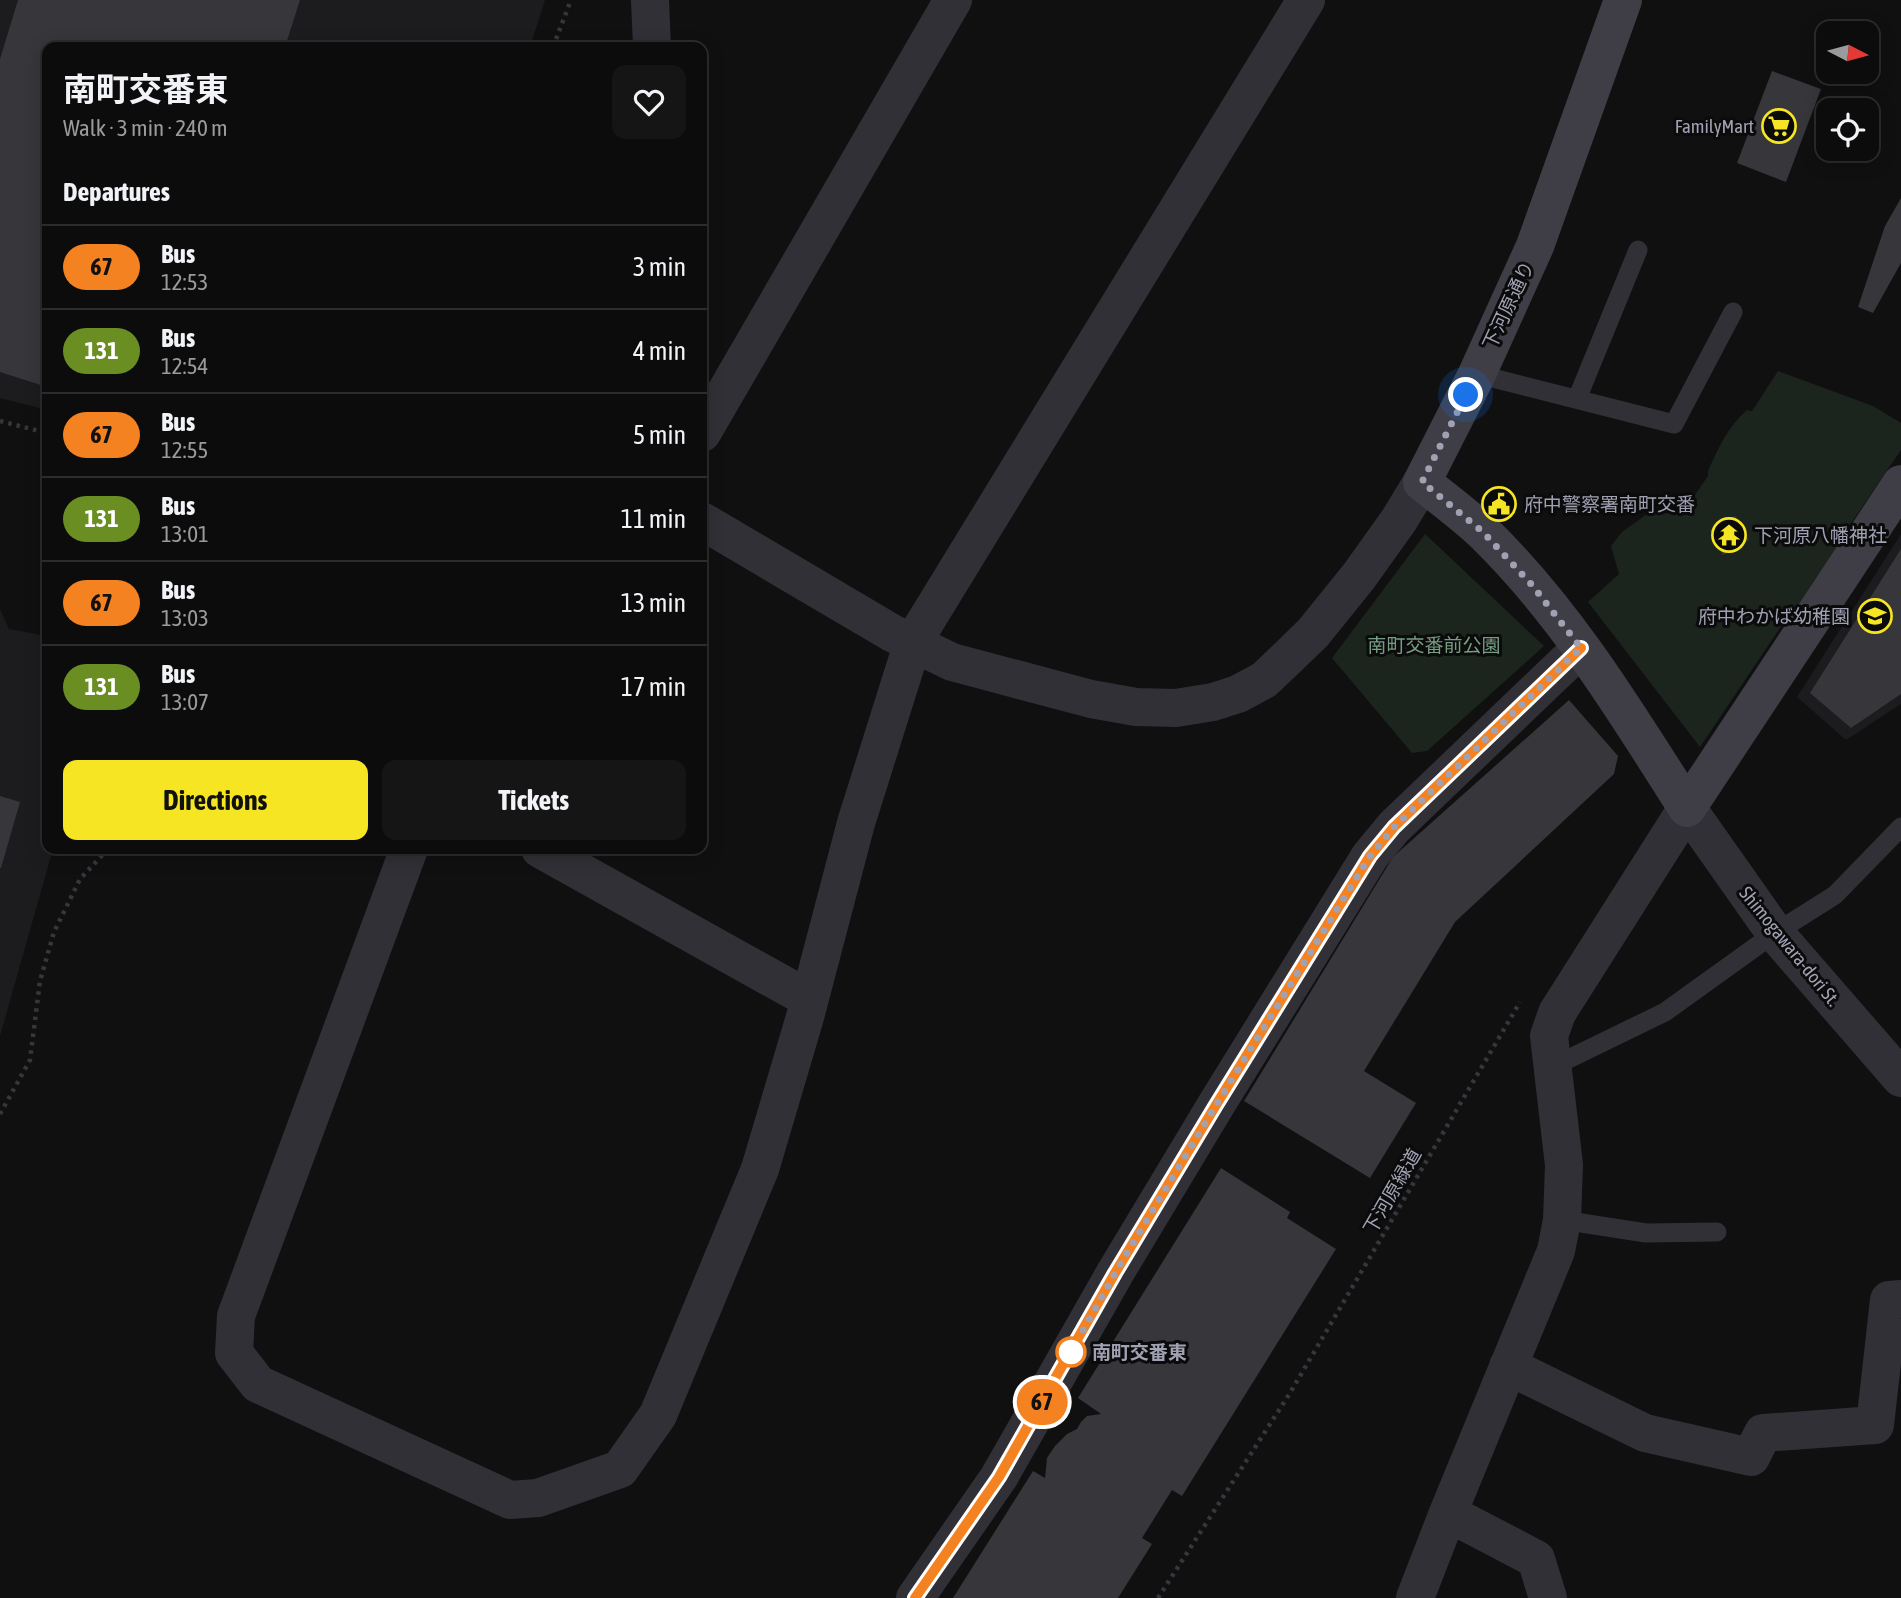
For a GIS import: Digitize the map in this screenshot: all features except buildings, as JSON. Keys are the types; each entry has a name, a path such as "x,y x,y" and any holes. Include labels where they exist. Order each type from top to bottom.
{"street":[{"path":"650,0 652,42"},
{"path":"707,424 953,0"},
{"path":"407,854 236,1316 234,1353 258,1384 510,1500 538,1498 620,1469 658,1415 760,1169 856,823 912,642 1306,0"},
{"name":"下河原通り","path":"1422,482 1477,374 1535,246 1622,0"},
{"path":"707,524 880,626 952,662 1091,699 1136,707 1176,708 1213,702 1238,694 1264,680 1313,633 1367,565 1422,482 1483,532 1545,600 1624,709 1687,808"},
{"path":"1415,1598 1556,1251 1562,1220 1564,1165 1549,1036 1557,1013 1687,808 1901,484"},
{"path":"915,1598 999,1477 1122,1261 1370,856 1394,827 1581,648"},
{"name":"Shimogawara-dori St.","path":"1687,808 1775,933 1901,1078"},
{"path":"549,854 809,999"},
{"path":"1508,1366 1645,1433 1751,1457 1763,1433 1875,1425 1889,1300 1901,1299"},
{"path":"1448,1513 1536,1559 1548,1598"}],"lane":[{"path":"1577,399 1638,250"},
{"path":"1477,374 1674,424 1732,312"},
{"path":"1552,1067 1665,1012 1775,933 1835,895 1901,827"},
{"path":"1562,1220 1646,1233 1717,1232"}],"path":[{"path":"555,42 571,0"},
{"path":"0,421 42,432"},
{"path":"0,1114 30,1060 40,981 54,932 80,879 103,854"},
{"name":"下河原緑道","path":"1158,1598 1290,1393 1497,1039 1527,993"}],"shaded area":[{"path":"0,0 545,0 532,42 42,42 42,409 0,398"},
{"name":"府中わかば幼稚園","path":"1901,534 1901,704 1846,740 1797,697"},
{"path":"0,609 9,629 42,635 42,854 52,854 0,1036"}],"green space":[{"path":"1778,371 1873,406 1901,423 1901,450 1839,541 1847,557 1791,618 1788,616 1700,747 1588,602 1619,574 1611,546 1622,532 1671,497 1688,505 1708,476 1712,462 1729,431 1747,410 1752,411"},
{"name":"南町交番前公園","path":"1425,534 1544,646 1427,751 1412,753 1332,658"}],"bus line":[{"name":"67","path":"915,1598 999,1477 1115,1273 1370,856 1394,827 1581,648"}],"place":[{"name":"FamilyMart","path":"1779,126"},
{"name":"府中警察署南町交番","path":"1499,504"},
{"name":"下河原八幡神社","path":"1729,535"},
{"name":"府中わかば幼稚園","path":"1875,616"},
{"name":"南町交番東","path":"1071,1352"}],"route":[{"path":"1071,1352 1216,1105 1370,856 1394,827 1581,648 1545,600 1483,532 1422,482 1466,395"}]}
